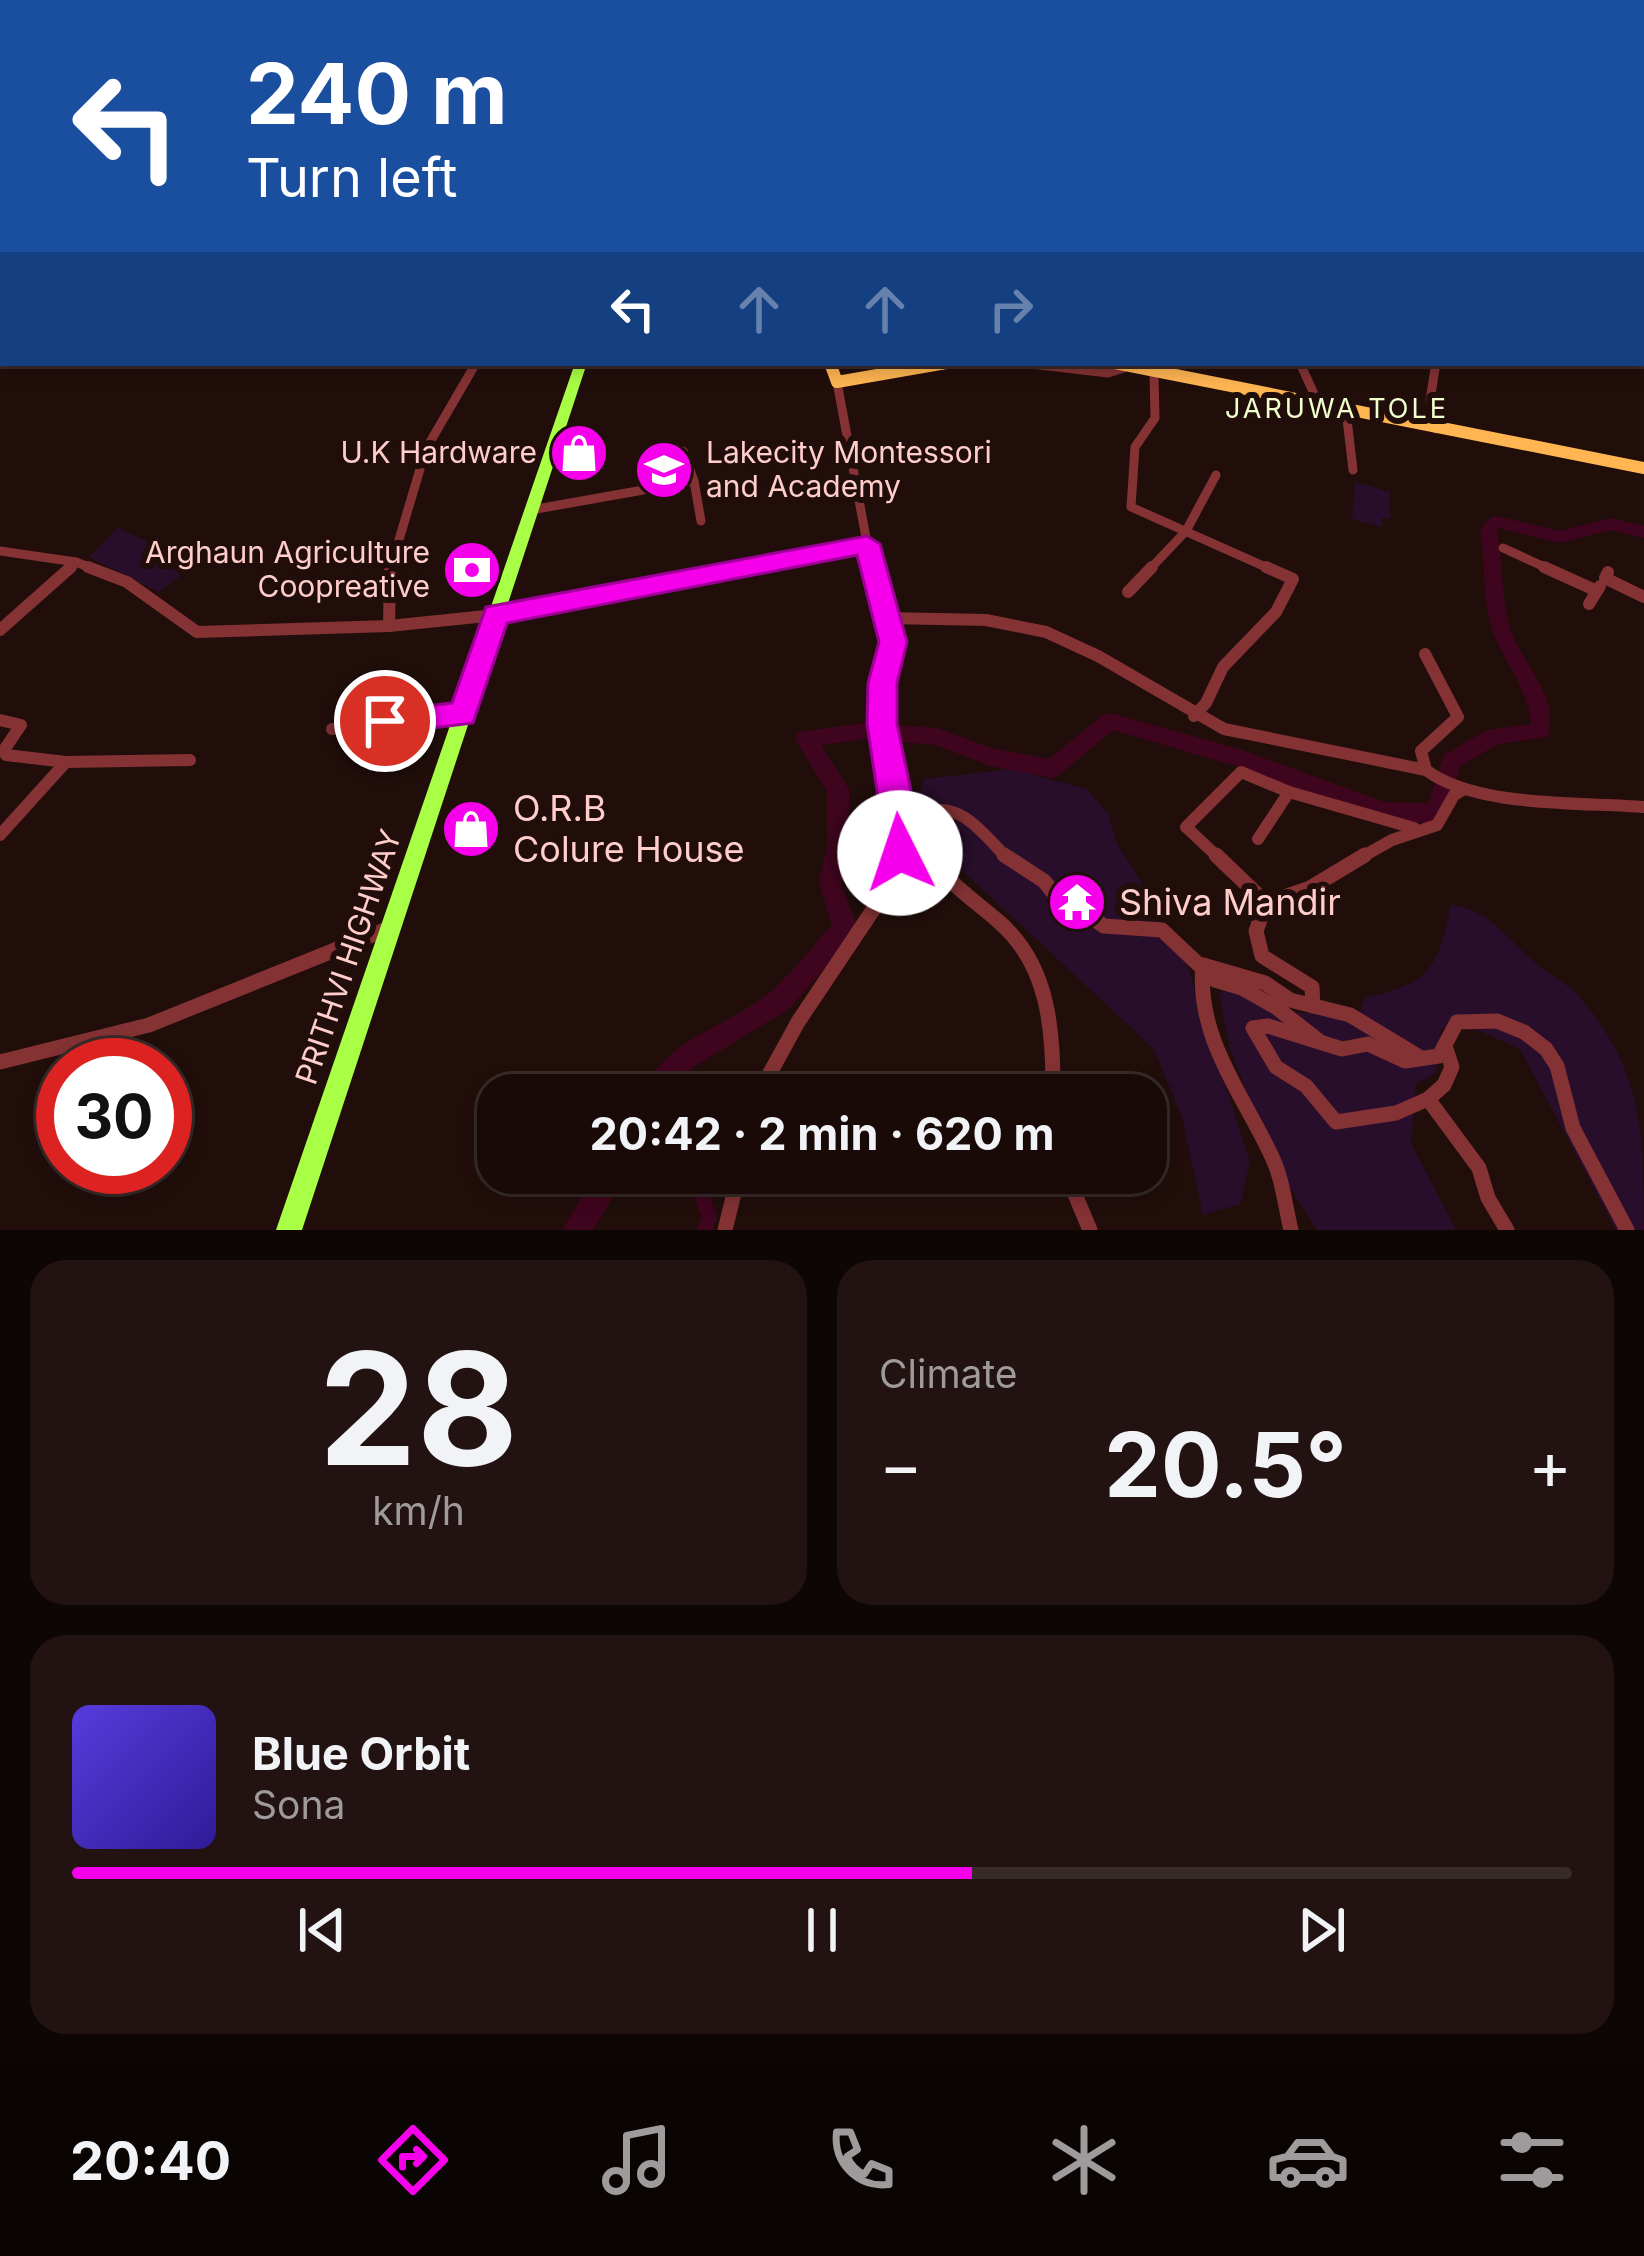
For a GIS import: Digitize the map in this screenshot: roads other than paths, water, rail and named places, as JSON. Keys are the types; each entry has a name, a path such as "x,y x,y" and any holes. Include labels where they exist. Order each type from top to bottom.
{"highway":[{"name":"PRITHVI HIGHWAY","path":"289,1230 580,366"}],"main road":[{"path":"831,366 837,382 929,366"},
{"path":"1120,366 1644,468"}],"street":[{"path":"389,626 390,566 426,449 474,366"},
{"path":"1047,366 1108,374 1120,366"},
{"path":"1301,366 1319,405"},
{"path":"1436,366 1430,400 1436,429"},
{"path":"1154,373 1151,384 1157,416 1155,427 1135,447 1131,507 1293,579 1276,612 1223,667 1206,703 1194,716"},
{"path":"768,1074 883,898 900,853 896,791 884,731 883,683 893,642 867,544 837,382"},
{"path":"1346,411 1354,470"},
{"path":"683,451 694,481 700,521"},
{"path":"1128,592 1186,531 1216,476"},
{"path":"531,510 591,504 605,494 628,488 694,481"},
{"path":"0,551 76,562 127,582 197,632 389,626 496,614 867,544"},
{"path":"1503,548 1597,591"},
{"path":"0,630 76,562"},
{"path":"1589,604 1606,575 1644,597"},
{"path":"888,618 1018,624 1096,655 1194,716 1224,729 1429,774 1464,789 1644,807"},
{"path":"1425,654 1458,717 1421,752 1429,774"},
{"path":"332,729 463,714"},
{"path":"0,720 21,725 4,750 6,755 66,762 190,760"},
{"path":"0,835 66,762"},
{"path":"1266,903 1186,826 1241,772 1289,792 1414,828"},
{"path":"1266,903 1284,900 1330,878 1414,828 1437,825 1454,795 1464,789"},
{"path":"896,791 926,812 936,809 965,815 1011,862 1044,881 1064,907 1079,909 1104,926 1162,930 1181,943 1201,969 1277,1008 1321,1042"},
{"path":"896,791 942,872 959,892 1012,934 1043,987 1052,1017 1053,1074"},
{"path":"1258,839 1289,792"},
{"path":"1266,903 1256,931 1262,956 1312,987 1313,1006"},
{"path":"0,1062 62,1053 173,1015 392,927"},
{"path":"1201,969 1211,966 1249,977 1290,1000 1350,1015 1421,1058"},
{"path":"1201,969 1203,1006 1238,1096 1274,1162 1291,1230"},
{"path":"1445,1046 1452,1067 1444,1085 1428,1100 1396,1114 1336,1122 1306,1086 1276,1066 1253,1028 1268,1026 1342,1049 1368,1044 1405,1061 1439,1056 1457,1022 1476,1015 1508,1025 1552,1055 1561,1074 1565,1110 1627,1230"},
{"path":"1428,1100 1479,1168 1487,1198 1507,1230"},
{"path":"725,1230 734,1194"},
{"path":"1075,1194 1090,1230"}],"waterway":[{"path":"672,1074 686,1057 780,1000 845,928 830,882 838,846 838,789 805,738 865,731 937,737 990,757 1052,769 1110,721 1242,759 1384,812 1437,813 1451,761 1494,736 1540,731 1539,706 1499,621 1488,530 1496,522 1560,537 1611,524 1644,532"},
{"path":"576,1230 599,1194"},
{"path":"701,1194 709,1216 705,1230"}],"place":[{"name":"U.K Hardware","path":"579,453"},
{"name":"Lakecity Montessori and Academy","path":"664,470"},
{"name":"Arghaun Agriculture Coopreative","path":"472,570"},
{"name":"O.R.B Colure House","path":"471,829"},
{"name":"Shiva Mandir","path":"1077,902"}],"district":[{"name":"JARUWA TOLE","path":"1337,409"}]}
